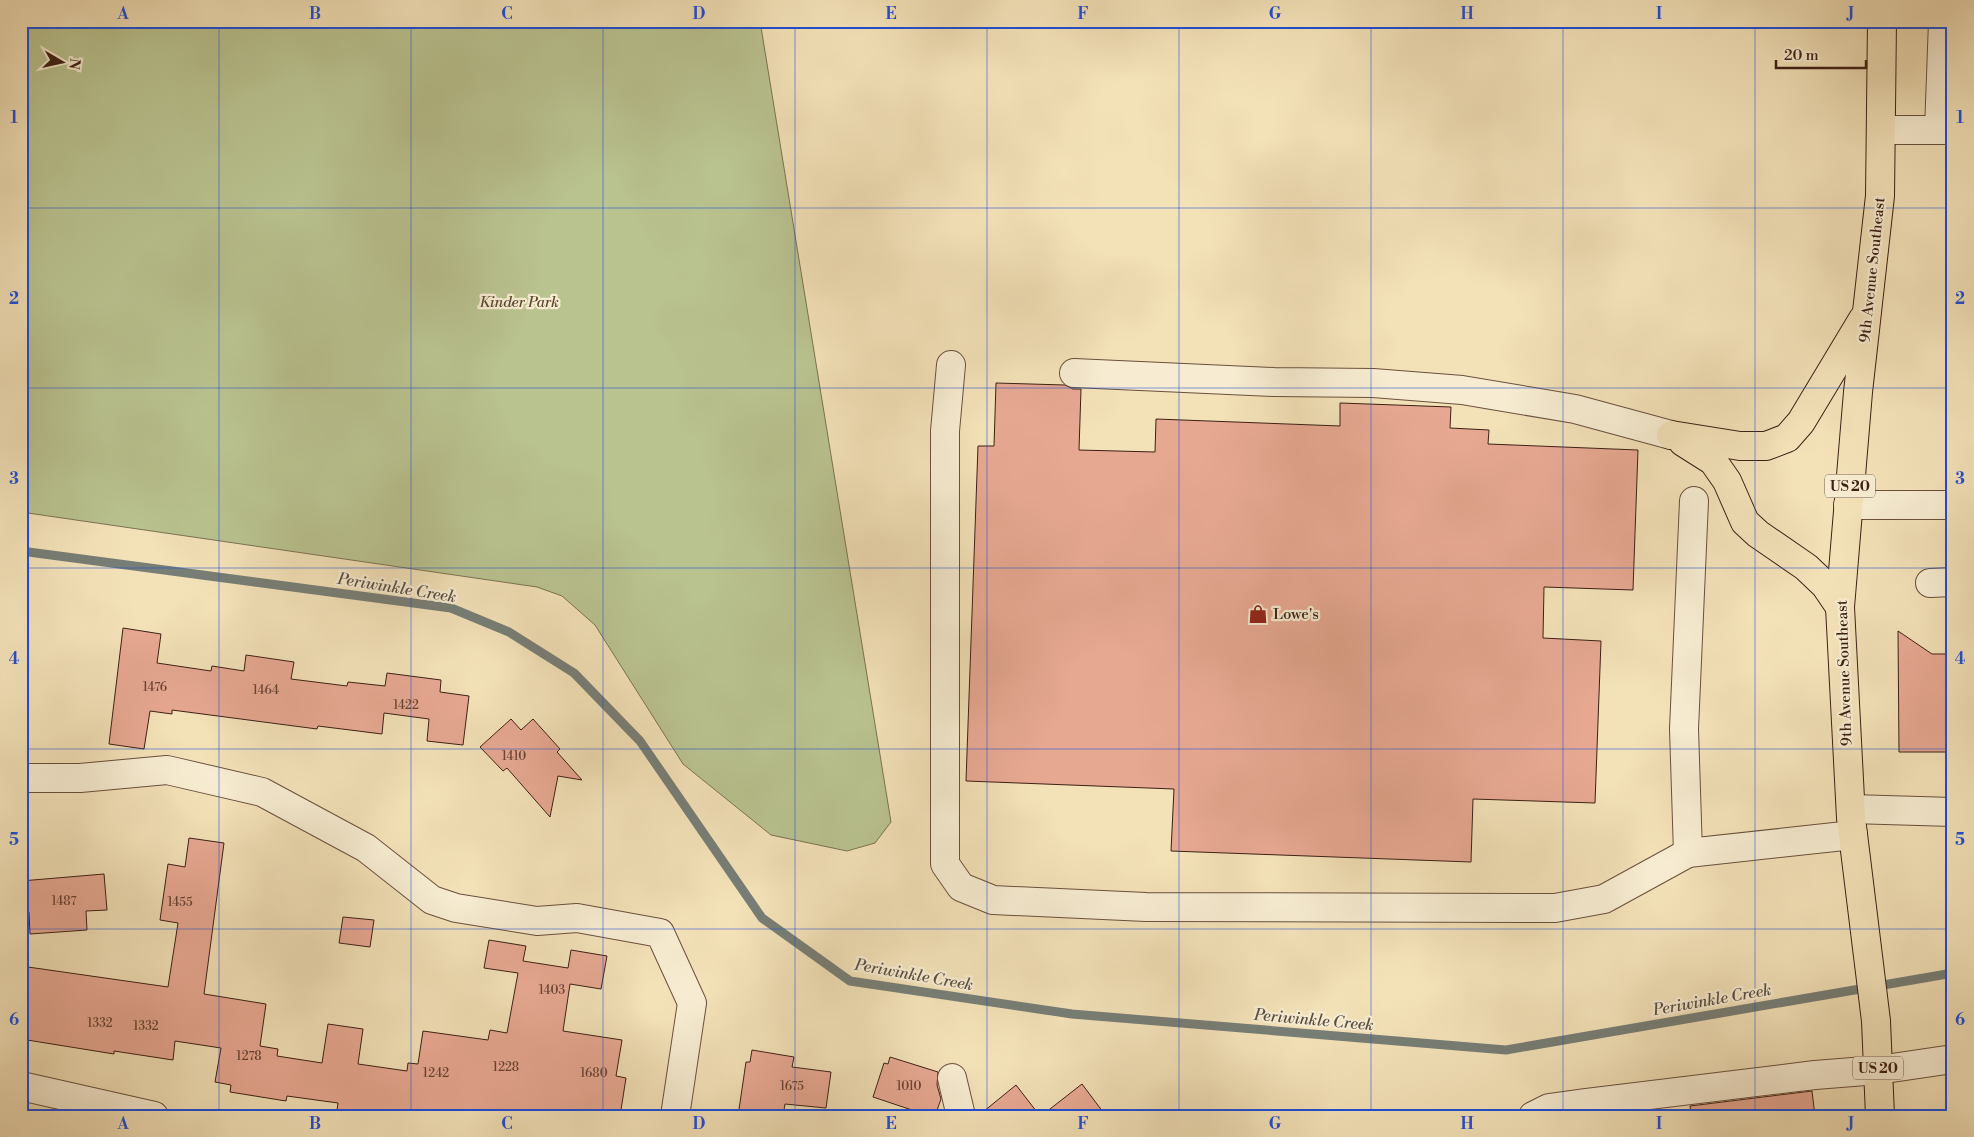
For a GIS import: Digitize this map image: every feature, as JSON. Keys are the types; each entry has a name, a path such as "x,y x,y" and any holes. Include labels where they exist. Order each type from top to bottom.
{"highway":[{"name":"9th Avenue Southeast","path":"1880,1116 1876,1021 1852,822 1840,607 1848,505 1880,196 1882,21"},
{"path":"1671,435 1740,446 1766,446 1787,438 1801,422 1868,312"},
{"path":"1671,435 1713,461 1727,481 1745,522 1758,534 1806,567 1825,585 1840,607"}],"street":[{"path":"1881,130 1946,130 1943,21"},
{"path":"951,365 945,431 945,864 961,886 993,900 1146,907 1555,908 1604,899 1688,853 1852,822 1953,812"},
{"path":"1074,373 1274,382 1373,383 1462,390 1575,409 1671,435"},
{"path":"1688,853 1684,729 1694,500"},
{"path":"1848,505 1953,505"},
{"path":"21,778 80,778 167,770 262,792 366,848 432,900 456,908 537,921 577,918 660,933 692,1003 675,1116"},
{"path":"1533,1116 1549,1108 1585,1103 1815,1075 1878,1070 1953,1059"},
{"path":"952,1078 961,1116"},
{"path":"21,1086 154,1116"}],"green space":[{"name":"Kinder Park","path":"21,21 760,21 891,822 875,843 847,851 771,835 683,764 595,625 562,596 537,587 21,512"}],"building":[{"name":"Lowe's","path":"996,383 1065,385 1073,389 1081,389 1079,450 1155,452 1156,419 1340,426 1340,403 1451,407 1450,428 1489,430 1488,444 1638,450 1633,590 1544,587 1543,638 1601,641 1595,803 1473,799 1471,862 1171,851 1174,789 966,781 978,446 994,446"},
{"path":"123,628 161,634 157,663 211,671 212,666 244,671 246,655 294,662 291,679 347,686 348,682 385,686 387,673 441,680 440,692 469,696 463,745 427,741 429,719 384,713 382,734 318,726 317,729 172,710 172,714 150,711 144,749 109,744"},
{"path":"1898,631 1932,654 1953,654 1953,752 1899,752"},
{"path":"511,719 521,730 533,719 560,749 557,752 582,780 558,776 550,817 507,768 503,771 480,747"},
{"path":"189,838 224,843 204,994 266,1004 260,1046 278,1049 277,1056 322,1063 328,1024 363,1029 358,1064 407,1071 408,1063 418,1064 423,1031 488,1040 490,1030 507,1033 518,973 484,968 489,940 526,946 523,961 568,968 571,950 607,956 601,989 570,984 563,1031 622,1040 616,1076 626,1078 620,1116 436,1116 406,1111 405,1116 337,1110 338,1103 287,1096 286,1101 230,1092 231,1085 215,1082 221,1048 175,1041 173,1060 114,1051 114,1054 21,1039 21,966 168,987 178,923 160,920 168,864 185,867"},
{"path":"104,874 107,910 86,911 87,930 30,934 29,912 21,912 21,881"},
{"path":"343,917 374,920 370,947 339,943"},
{"path":"752,1050 794,1057 792,1067 831,1072 826,1108 785,1104 783,1116 738,1116 746,1062 750,1062"},
{"path":"890,1057 938,1072 937,1085 941,1099 935,1116 873,1097 884,1063 888,1064"},
{"path":"1082,1084 1106,1116 1041,1116"},
{"path":"1016,1085 1040,1116 978,1116"},
{"path":"1812,1091 1815,1116 1691,1116 1690,1106"}],"waterway":[{"name":"Periwinkle Creek","path":"21,551 451,608 509,632 574,673 640,741 762,918 850,981 1072,1014 1506,1050 1953,973"}],"place":[{"name":"Lowe's","path":"1258,614"}]}
